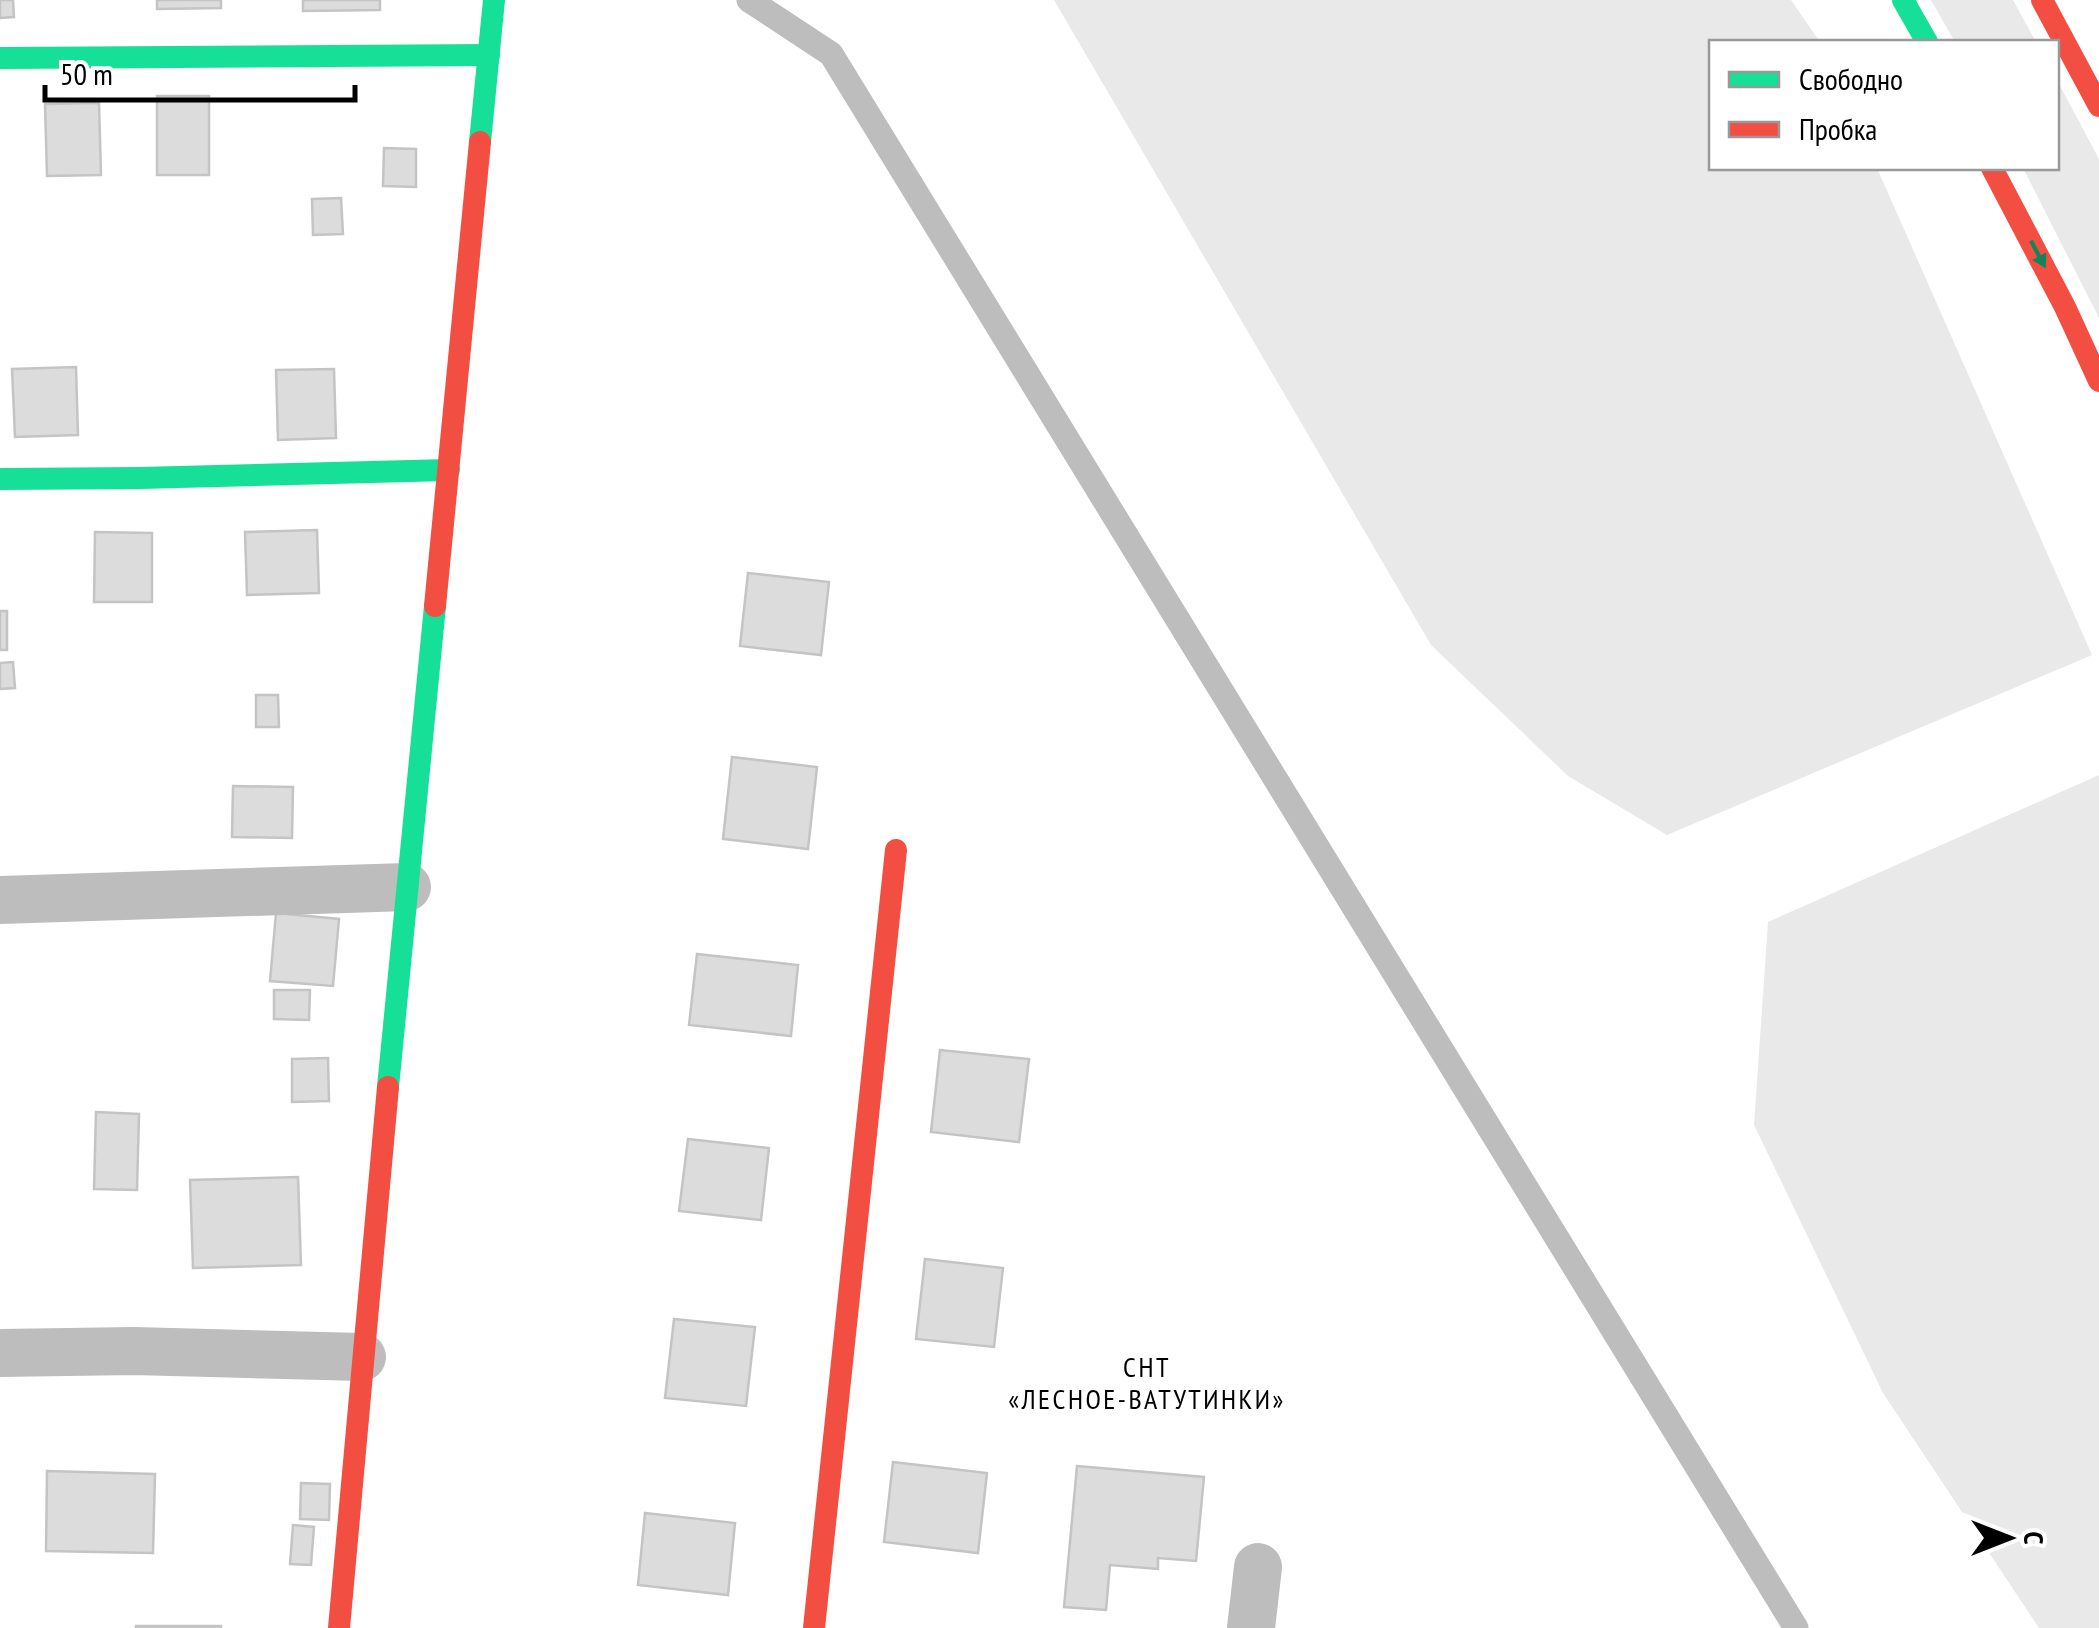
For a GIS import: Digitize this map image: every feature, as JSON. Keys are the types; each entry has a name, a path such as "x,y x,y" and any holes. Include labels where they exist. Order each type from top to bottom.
{"street":[{"path":"339,1628 494,0"},
{"path":"1903,0 1926,40"},
{"path":"2042,0 2099,106"},
{"path":"0,58 489,55"},
{"path":"1993,170 2099,381"},
{"path":"0,479 449,470"},
{"path":"814,1628 896,850"},
{"path":"0,900 407,888"},
{"path":"0,1352 362,1357"},
{"path":"1251,1628 1258,1567"}],"lane":[{"path":"750,0 831,54 1796,1628"}],"shaded area":[{"path":"1054,0 1791,0 1819,40 1709,40 1709,170 1878,170 2092,655 1667,835 1568,776 1431,645"},
{"path":"1931,0 2013,0 2035,40 1954,40"},
{"path":"2059,84 2099,159 2099,318 2024,170 2059,170"},
{"path":"2099,775 2099,1628 2039,1628 1883,1393 1754,1125 1768,922"}],"building":[{"path":"0,0 13,0 14,17 0,18"},
{"path":"157,0 221,0 221,8 157,9"},
{"path":"303,0 380,0 380,10 303,11"},
{"path":"157,96 209,96 209,175 157,175"},
{"path":"99,103 101,175 47,176 45,104"},
{"path":"384,148 416,149 416,187 383,186"},
{"path":"341,198 343,234 313,235 312,199"},
{"path":"76,367 78,435 15,437 12,369"},
{"path":"334,369 336,438 278,440 276,370"},
{"path":"317,530 319,593 247,595 245,532"},
{"path":"95,532 152,533 152,602 94,602"},
{"path":"748,573 829,582 821,655 740,646"},
{"path":"0,611 7,611 7,650 0,650"},
{"path":"13,662 15,688 0,689 0,663"},
{"path":"256,695 278,695 279,727 256,727"},
{"path":"732,757 817,767 808,849 723,839"},
{"path":"233,786 293,787 292,838 232,837"},
{"path":"276,913 339,919 333,986 270,981"},
{"path":"697,954 798,965 791,1036 689,1025"},
{"path":"274,990 310,990 309,1020 274,1019"},
{"path":"940,1050 1029,1059 1019,1142 931,1132"},
{"path":"328,1058 329,1101 292,1102 292,1059"},
{"path":"96,1112 139,1114 137,1190 94,1189"},
{"path":"688,1139 769,1148 761,1220 679,1211"},
{"path":"298,1177 301,1265 193,1268 190,1180"},
{"path":"925,1259 1003,1268 994,1347 916,1339"},
{"path":"674,1319 755,1327 746,1406 665,1398"},
{"path":"893,1462 987,1473 978,1553 884,1542"},
{"path":"1077,1466 1204,1477 1196,1561 1158,1558 1158,1569 1110,1565 1106,1610 1064,1607"},
{"path":"47,1471 155,1474 153,1553 46,1551"},
{"path":"301,1483 330,1484 329,1520 300,1519"},
{"path":"645,1513 735,1523 728,1595 638,1585"},
{"path":"293,1525 314,1527 311,1565 290,1564"},
{"path":"221,1626 221,1628 136,1628"}],"traffic: fast":[{"path":"480,142 494,0"},
{"path":"1903,0 1926,40"},
{"path":"0,58 489,55"},
{"path":"0,479 449,470"},
{"path":"388,1087 435,606"}],"traffic: jam":[{"path":"2042,0 2099,106"},
{"path":"435,606 480,142"},
{"path":"1993,170 2099,381"},
{"path":"814,1628 896,850"},
{"path":"339,1628 388,1087"}],"district":[{"name":"СНТ «ЛЕСНОЕ-ВАТУТИНКИ»","path":"1147,1382"}]}
